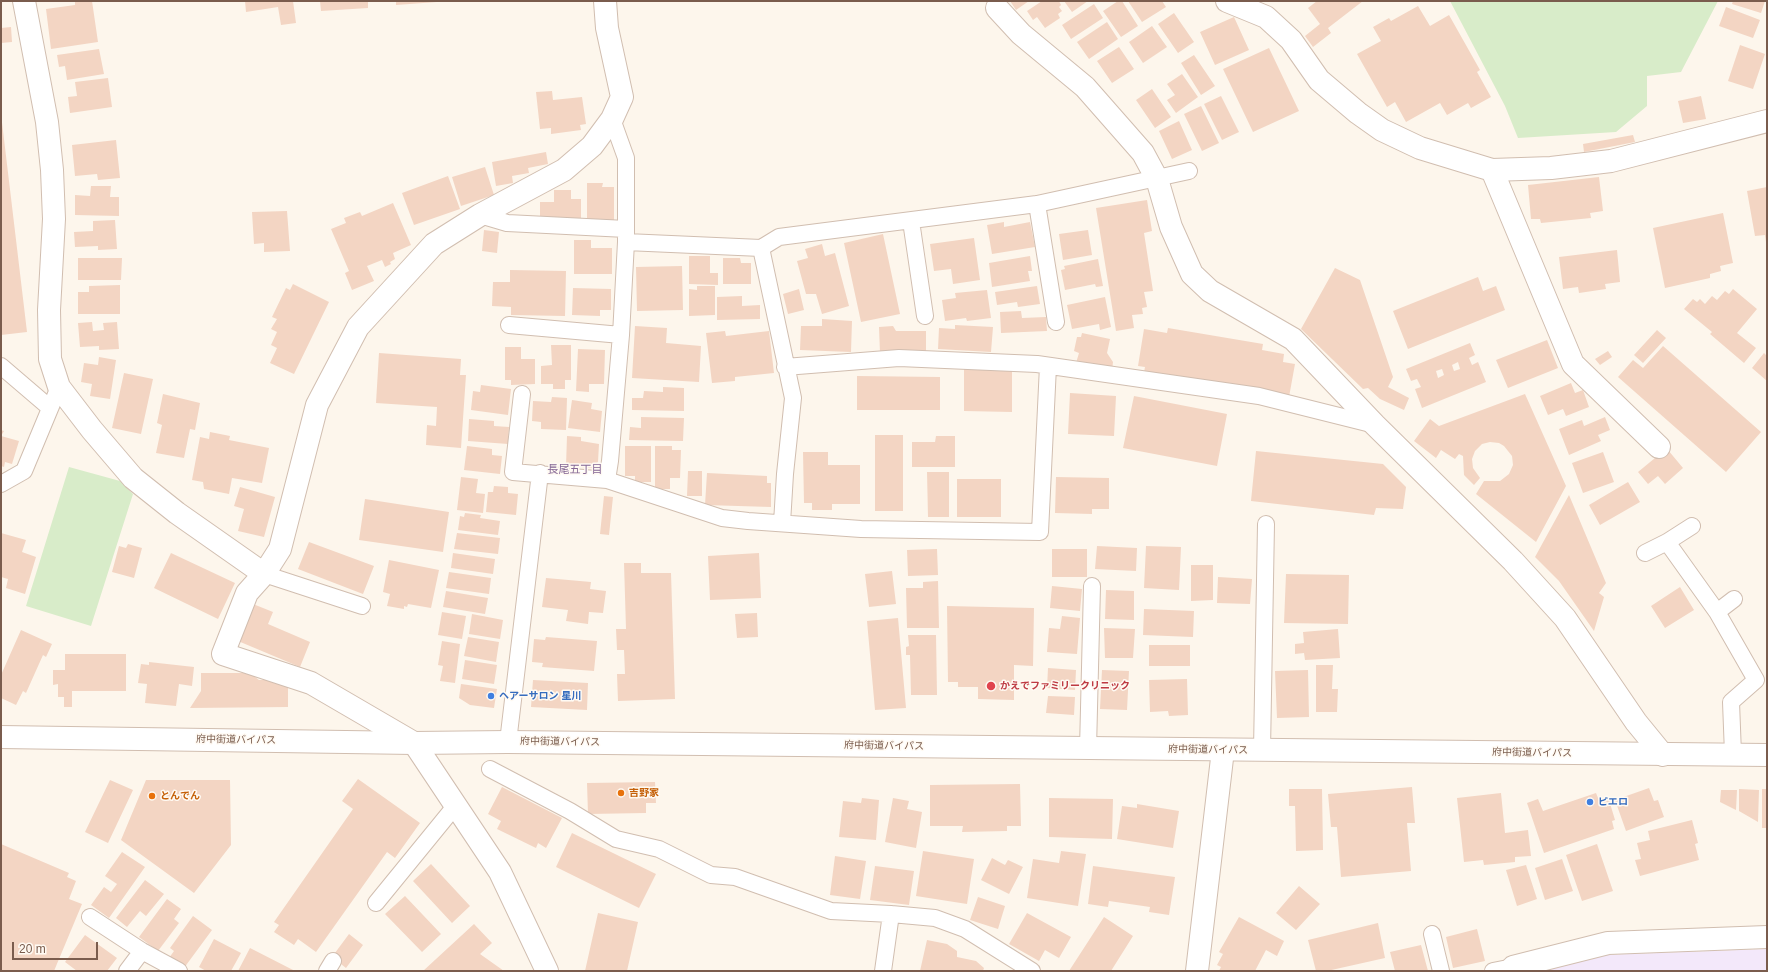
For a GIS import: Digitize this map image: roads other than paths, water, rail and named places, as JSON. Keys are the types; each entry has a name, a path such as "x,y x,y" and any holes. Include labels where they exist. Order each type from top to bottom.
{"street":[{"path":"24,1 47,122 52,170 54,219 49,310 50,359 59,387 92,430 133,478 177,513 264,574"},
{"path":"547,971 500,872 414,743 311,682 223,654 247,593 264,574 280,549 317,405 358,327 434,244 480,215 564,170 592,146 612,119 622,96 607,28 606,1"},
{"path":"1227,1 1266,17 1291,40 1319,80 1358,113 1382,130 1420,148 1492,170 1551,168 1611,161 1767,122"},
{"path":"997,8 1021,34 1085,87 1143,153 1157,179 1171,227 1192,274 1210,291 1293,339 1375,425 1513,561 1565,618 1636,722 1663,755"},
{"path":"1492,170 1573,364 1658,447"},
{"name":"府中街道バイパス","path":"1,737 414,743 508,742 1767,755"},
{"path":"1197,971 1223,750"},
{"path":"1507,970 1608,943 1767,937"}],"lane":[{"path":"607,480 621,335 626,236 626,158 612,119"},
{"path":"480,215 507,222 626,236 761,248 779,237 1037,204 1189,171"},
{"path":"1037,204 1056,322"},
{"path":"911,221 924,316"},
{"path":"761,248 785,367 793,398 785,474 782,523"},
{"path":"509,325 621,335"},
{"path":"785,367 899,358 1048,366 1258,396 1375,425"},
{"path":"1,366 50,408"},
{"path":"522,394 514,472 540,473 607,480 722,518 861,529 1040,532 1048,366"},
{"path":"1,484 24,471 59,387"},
{"path":"508,742 540,473"},
{"path":"1262,750 1266,524"},
{"path":"1645,553 1667,542 1692,526"},
{"path":"1667,542 1717,612 1756,680 1731,702 1733,754"},
{"path":"264,574 362,606"},
{"path":"1088,749 1092,586"},
{"path":"1717,612 1734,599"},
{"path":"490,769 570,811 616,839 659,849 712,875 735,877 831,910 935,918 965,929 1032,971"},
{"path":"376,903 456,805"},
{"path":"883,971 891,914"},
{"path":"90,917 142,951 179,971"},
{"path":"1432,934 1441,971"},
{"path":"127,971 142,951"}],"place":[{"name":"かえでファミリークリニック","path":"991,686"},
{"name":"ヘアーサロン 星川","path":"491,696"},
{"name":"吉野家","path":"621,793"},
{"name":"とんでん","path":"152,796"},
{"name":"ピエロ","path":"1590,802"}],"district":[{"name":"長尾五丁目","path":"575,470"}]}
